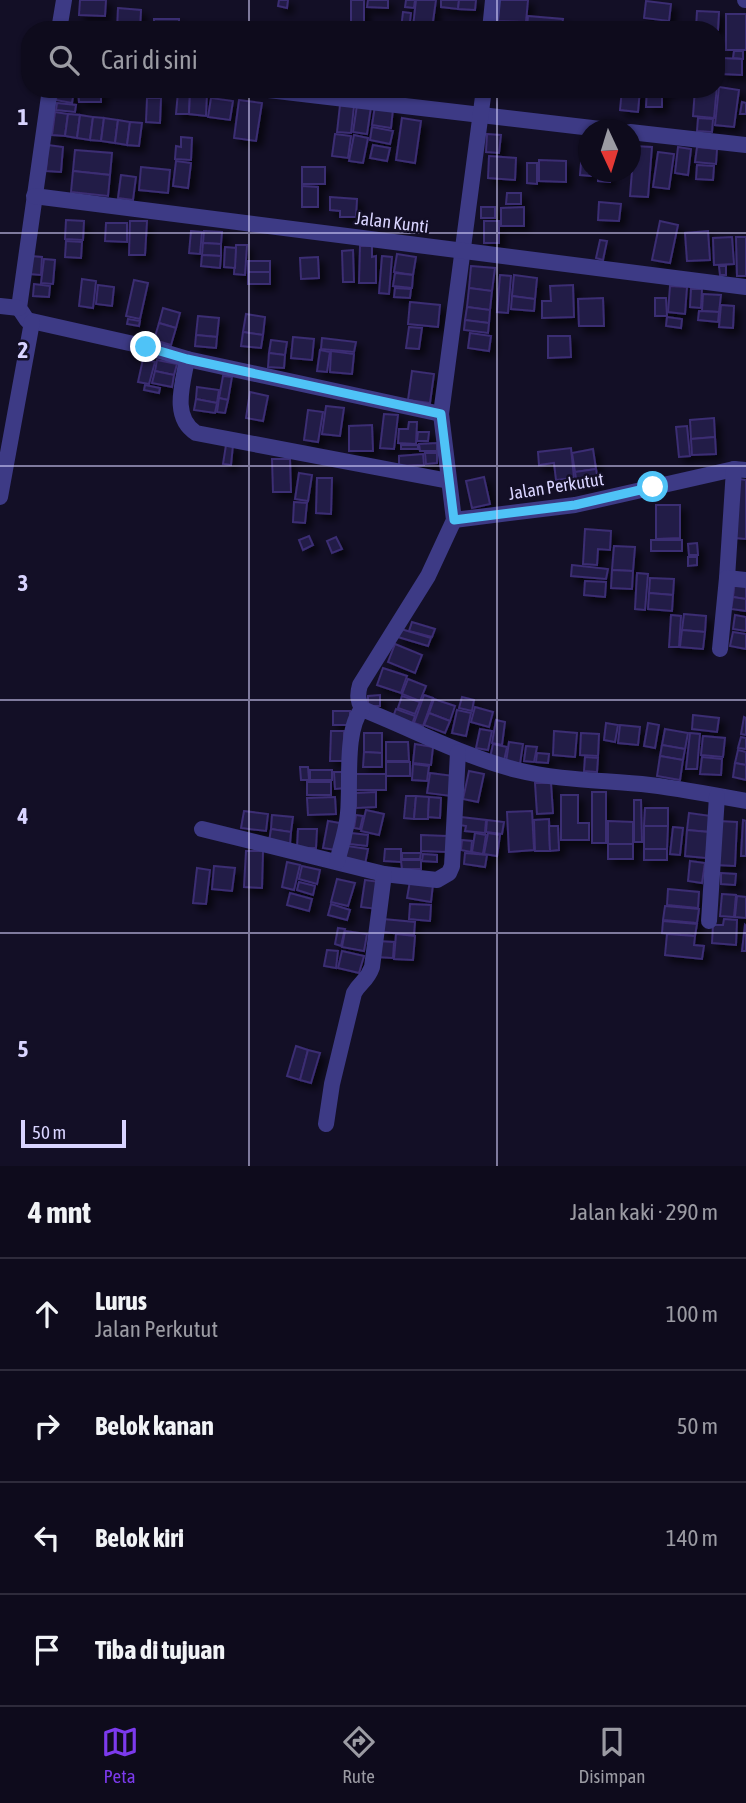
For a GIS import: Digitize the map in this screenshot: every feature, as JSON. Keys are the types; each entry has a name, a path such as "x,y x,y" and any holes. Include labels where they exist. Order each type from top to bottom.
{"street":[{"path":"60,21 64,0"},
{"path":"491,21 493,0"},
{"path":"49,98 19,308 23,315 32,322 146,347 187,359 441,414"},
{"path":"336,98 578,126"},
{"path":"483,98 441,414 454,520 428,576 360,685 358,699 362,709 458,752 518,770 558,778 651,785 746,801"},
{"path":"641,133 746,145"},
{"name":"Jalan Kunti","path":"34,196 746,287"},
{"path":"0,306 19,308"},
{"path":"0,497 32,322"},
{"path":"187,359 181,407 187,424 196,433 449,481"},
{"path":"720,649 740,469"},
{"name":"Jalan Perkutut","path":"454,520 575,505 740,469"},
{"path":"727,578 746,580"},
{"path":"337,862 348,814 349,760 355,718 362,709"},
{"path":"202,828 384,874 437,880 449,873 453,858 458,752"},
{"path":"709,921 717,796"},
{"path":"326,1124 332,1084 354,993 366,980 372,967 384,874"}],"building":[{"path":"80,0 106,0 105,16 79,15"},
{"path":"279,0 288,0 287,8 278,6"},
{"path":"351,0 364,0 364,21 351,21"},
{"path":"368,0 388,0 388,8 367,7"},
{"path":"406,0 415,0 414,8 405,7"},
{"path":"416,0 436,0 433,21 414,21"},
{"path":"441,0 459,0 458,9 441,7"},
{"path":"459,0 476,0 475,10 458,9"},
{"path":"499,0 528,0 526,21 498,21"},
{"path":"646,1 671,4 669,21 644,18"},
{"path":"118,8 141,10 140,21 117,21"},
{"path":"697,11 719,12 718,21 696,21"},
{"path":"403,12 411,13 410,21 402,21"},
{"path":"726,14 746,14 746,50 726,50"},
{"path":"528,16 563,19 563,21 528,21"},
{"path":"154,19 179,19 179,21"},
{"path":"734,51 743,51 743,59 733,58"},
{"path":"725,58 742,59 742,75 725,74"},
{"path":"725,88 739,90 734,127 715,125 718,98 725,98"},
{"path":"56,98 73,98 72,103"},
{"path":"79,98 101,98 101,102 79,102"},
{"path":"147,98 161,98 160,123 146,122"},
{"path":"177,98 190,98 189,114 176,114"},
{"path":"190,98 207,98 206,116 189,114"},
{"path":"211,98 233,101 230,120 208,117"},
{"path":"621,98 639,98 638,112 620,110"},
{"path":"646,98 662,98 662,107 646,107"},
{"path":"694,98 716,98 714,118 693,116"},
{"path":"239,100 262,103 256,141 234,138"},
{"path":"742,102 746,103 746,114 740,114"},
{"path":"57,103 76,105 75,112 56,110"},
{"path":"340,105 354,106 351,133 337,132"},
{"path":"357,105 371,107 367,134 353,132"},
{"path":"375,106 393,109 391,128 372,125"},
{"path":"55,112 68,114 65,136 52,135"},
{"path":"68,114 80,115 77,138 65,136"},
{"path":"80,115 93,117 90,140 77,138"},
{"path":"93,117 104,118 101,141 90,140"},
{"path":"104,118 118,120 115,143 101,141"},
{"path":"402,118 421,121 415,163 396,160"},
{"path":"698,118 713,119 712,132 697,131"},
{"path":"118,120 130,122 127,145 115,143"},
{"path":"130,122 142,123 139,146 127,145"},
{"path":"372,127 393,131 390,144 370,140"},
{"path":"335,134 351,136 348,158 332,156"},
{"path":"487,134 501,135 499,153 486,152"},
{"path":"354,135 368,138 363,163 349,161"},
{"path":"181,137 192,138 191,160 175,159 176,146 181,147"},
{"path":"48,145 63,147 61,172 46,171"},
{"path":"373,145 390,148 387,161 370,158"},
{"path":"641,146 652,147 648,197 630,196 631,182 641,182"},
{"path":"678,147 691,149 688,175 675,173"},
{"path":"697,147 717,149 716,164 695,162"},
{"path":"75,150 112,153 110,175 73,171"},
{"path":"658,152 674,154 669,189 653,187"},
{"path":"489,156 516,158 515,180 488,178"},
{"path":"539,160 566,161 566,182 539,181"},
{"path":"176,161 191,163 188,188 173,186"},
{"path":"527,163 537,163 537,184 527,183"},
{"path":"697,165 714,166 713,180 696,179"},
{"path":"141,167 170,170 168,193 139,190"},
{"path":"302,167 325,167 325,184 302,184"},
{"path":"73,171 110,175 108,196 71,192"},
{"path":"121,175 136,177 133,200 118,198"},
{"path":"302,186 318,187 318,207 302,207"},
{"path":"507,193 521,193 521,204 506,204"},
{"path":"330,197 357,199 356,217 340,217 340,211 330,210"},
{"path":"599,202 621,204 619,221 598,220"},
{"path":"481,207 495,207 495,218 481,218"},
{"path":"524,207 524,226 501,226 501,208"},
{"path":"66,220 84,221 83,240 65,239"},
{"path":"130,221 147,221 145,255 129,255"},
{"path":"484,221 499,221 499,243 484,243"},
{"path":"660,221 678,225 670,263 652,260"},
{"path":"106,223 127,223 127,242 105,241"},
{"path":"191,231 202,232 200,254 189,253"},
{"path":"204,231 222,232 221,244 203,243"},
{"path":"708,231 710,260 687,261 685,233"},
{"path":"732,237 734,264 714,265 713,238"},
{"path":"736,237 746,237 746,276 737,276"},
{"path":"600,240 607,241 603,260 596,258"},
{"path":"66,241 82,242 81,258 65,257"},
{"path":"203,243 221,244 221,256 202,255"},
{"path":"236,245 247,245 245,275 234,274"},
{"path":"360,246 372,246 372,257 376,256 376,283 359,283"},
{"path":"225,247 236,248 235,268 224,267"},
{"path":"353,250 354,282 343,282 342,251"},
{"path":"397,254 416,257 413,275 394,272"},
{"path":"202,255 221,256 220,268 201,266"},
{"path":"31,256 42,257 41,275 29,274"},
{"path":"382,256 392,257 389,294 379,293"},
{"path":"318,257 319,278 301,279 300,258"},
{"path":"44,259 55,260 53,284 41,283"},
{"path":"248,261 270,261 270,272 248,272"},
{"path":"471,266 495,268 492,291 469,288"},
{"path":"719,266 726,266 726,275 720,275"},
{"path":"248,272 270,272 270,284 248,284"},
{"path":"395,273 413,275 412,288 393,286"},
{"path":"500,275 511,276 508,313 497,312"},
{"path":"514,275 537,278 535,299 512,296"},
{"path":"82,279 96,281 93,308 79,306"},
{"path":"134,280 148,283 140,319 126,316"},
{"path":"34,284 50,286 49,297 33,296"},
{"path":"98,285 114,287 112,306 96,304"},
{"path":"573,285 574,317 542,318 542,301 551,301 550,286"},
{"path":"670,286 687,287 685,314 668,312"},
{"path":"395,288 411,289 410,298 394,297"},
{"path":"469,288 492,291 490,310 467,307"},
{"path":"691,289 702,289 701,308 690,307"},
{"path":"703,294 721,295 719,312 702,311"},
{"path":"512,296 535,299 534,311 511,309"},
{"path":"603,298 604,326 579,326 578,299"},
{"path":"655,298 666,298 667,316 655,316"},
{"path":"410,302 440,305 438,327 408,324"},
{"path":"721,305 734,306 733,328 719,327"},
{"path":"467,307 490,310 489,323 465,320"},
{"path":"163,308 180,313 176,328 159,323"},
{"path":"699,311 719,312 718,322 698,320"},
{"path":"246,314 265,317 263,335 243,332"},
{"path":"198,316 219,318 217,337 196,335"},
{"path":"667,317 682,319 681,328 666,326"},
{"path":"128,319 140,321 139,326 127,324"},
{"path":"465,320 489,323 488,333 464,330"},
{"path":"159,323 176,328 171,345 154,340"},
{"path":"409,327 422,328 419,349 406,348"},
{"path":"243,332 263,335 261,348 241,346"},
{"path":"470,333 491,336 489,351 468,348"},
{"path":"196,335 217,337 216,348 195,346"},
{"path":"548,336 570,336 571,357 548,358"},
{"path":"293,337 314,339 312,360 291,358"},
{"path":"322,338 356,342 354,352 321,349"},
{"path":"271,340 287,342 285,355 269,353"},
{"path":"320,350 330,352 327,372 317,371"},
{"path":"331,351 354,354 352,374 330,372"},
{"path":"269,353 285,355 284,368 268,367"},
{"path":"143,359 155,362 149,384 138,382"},
{"path":"157,360 177,364 174,375 155,371"},
{"path":"155,371 174,375 172,387 152,383"},
{"path":"412,371 434,374 430,403 408,400"},
{"path":"223,376 232,377 228,400 219,398"},
{"path":"145,385 160,388 159,393 144,390"},
{"path":"197,387 219,390 217,403 196,399"},
{"path":"250,392 268,396 263,421 246,418"},
{"path":"219,398 228,400 225,413 217,412"},
{"path":"196,399 217,403 215,413 194,410"},
{"path":"326,406 344,408 340,436 322,434"},
{"path":"308,410 323,412 318,442 304,440"},
{"path":"384,414 398,415 394,449 380,448"},
{"path":"714,418 715,437 691,439 690,420"},
{"path":"409,422 417,422 416,444 398,443 399,429 408,429"},
{"path":"372,425 373,451 349,451 349,426"},
{"path":"687,426 690,456 679,457 676,427"},
{"path":"418,432 429,432 428,441 417,441"},
{"path":"715,437 716,454 692,455 691,439"},
{"path":"437,443 437,451 420,451 419,444"},
{"path":"226,445 233,445 231,465 223,464"},
{"path":"401,445 418,445 418,449 401,449"},
{"path":"571,448 574,478 556,480 554,463 539,465 538,452"},
{"path":"593,449 596,469 575,472 572,453"},
{"path":"425,453 437,453 437,463 426,464"},
{"path":"423,454 424,465 399,466 399,456"},
{"path":"272,459 290,459 291,492 273,492"},
{"path":"596,469 598,481 577,485 575,472"},
{"path":"299,473 312,475 308,501 295,499"},
{"path":"484,477 490,504 472,508 466,481"},
{"path":"317,478 332,478 331,514 316,513"},
{"path":"739,479 746,480 746,539 734,538"},
{"path":"294,502 307,503 305,523 293,522"},
{"path":"656,505 680,505 680,538 656,539"},
{"path":"585,529 611,531 610,550 598,549 597,565 583,564"},
{"path":"309,536 313,545 303,550 299,540"},
{"path":"336,537 342,549 332,553 327,541"},
{"path":"651,540 682,540 682,551 651,551"},
{"path":"697,543 698,555 689,555 688,544"},
{"path":"614,546 635,547 633,571 612,570"},
{"path":"688,557 697,557 697,565 688,566"},
{"path":"572,565 608,569 606,579 571,576"},
{"path":"612,570 633,571 632,589 611,588"},
{"path":"637,573 648,574 645,610 635,609"},
{"path":"650,578 674,579 673,595 649,593"},
{"path":"585,581 606,582 605,597 584,595"},
{"path":"735,581 746,583 746,599 733,597"},
{"path":"649,593 673,595 672,611 648,609"},
{"path":"733,597 746,599 746,611 731,609"},
{"path":"684,614 706,616 705,632 682,630"},
{"path":"671,615 681,616 679,647 669,647"},
{"path":"735,615 746,617 746,631 733,629"},
{"path":"412,622 435,629 432,637 409,631"},
{"path":"401,629 431,638 428,646 398,637"},
{"path":"682,630 705,632 703,649 680,647"},
{"path":"733,632 746,634 746,649 730,646"},
{"path":"395,644 422,655 415,673 388,662"},
{"path":"383,668 407,676 401,693 377,685"},
{"path":"408,679 426,686 420,701 402,694"},
{"path":"380,695 380,706 368,706 368,696"},
{"path":"424,695 433,698 423,726 414,723"},
{"path":"402,696 420,702 415,714 398,708"},
{"path":"462,697 474,700 472,711 459,708"},
{"path":"434,699 455,706 450,721 429,713"},
{"path":"475,707 493,712 489,727 471,722"},
{"path":"396,709 415,716 412,724 393,717"},
{"path":"457,710 471,713 466,736 452,733"},
{"path":"333,711 350,711 350,725 333,725"},
{"path":"429,713 450,721 445,733 424,725"},
{"path":"693,715 719,718 717,732 692,729"},
{"path":"744,717 746,718 746,735 741,734"},
{"path":"496,720 505,722 502,745 492,743"},
{"path":"606,723 618,725 615,742 604,740"},
{"path":"648,723 659,725 655,748 644,746"},
{"path":"620,725 640,727 638,745 618,743"},
{"path":"480,729 492,731 488,750 476,748"},
{"path":"665,729 688,733 685,749 662,745"},
{"path":"331,731 344,731 344,761 330,761"},
{"path":"554,731 577,733 575,757 553,755"},
{"path":"364,733 382,733 382,753 364,752"},
{"path":"581,733 599,734 598,756 580,755"},
{"path":"690,733 700,734 697,769 686,769"},
{"path":"703,736 725,738 723,757 701,755"},
{"path":"741,737 746,738 746,749 738,748"},
{"path":"386,742 408,742 409,761 386,761"},
{"path":"509,742 523,744 520,764 506,762"},
{"path":"415,744 433,747 431,765 413,763"},
{"path":"493,744 507,747 504,761 490,758"},
{"path":"662,745 685,749 683,760 660,756"},
{"path":"526,746 537,747 534,762 524,761"},
{"path":"738,750 746,752 746,765 735,763"},
{"path":"364,752 382,753 382,767 363,767"},
{"path":"537,753 549,754 548,763 536,762"},
{"path":"660,756 683,760 680,780 657,776"},
{"path":"585,757 598,758 597,772 584,771"},
{"path":"702,757 722,759 721,775 700,774"},
{"path":"386,762 410,762 410,776 386,776"},
{"path":"735,763 746,765 746,780 733,777"},
{"path":"413,764 429,766 427,781 412,780"},
{"path":"300,767 308,767 309,780 301,780"},
{"path":"310,770 332,770 332,780 310,780"},
{"path":"469,771 484,774 478,802 463,799"},
{"path":"334,772 344,772 345,788 335,789"},
{"path":"430,773 454,776 451,796 427,793"},
{"path":"354,774 386,774 386,790 354,790"},
{"path":"307,782 331,782 331,795 307,795"},
{"path":"535,783 551,783 553,813 537,814"},
{"path":"376,792 376,807 356,808 356,793"},
{"path":"592,792 606,792 606,843 592,843"},
{"path":"561,795 578,795 578,823 589,823 589,840 561,840"},
{"path":"406,796 416,796 414,819 404,818"},
{"path":"416,796 429,797 428,819 414,819"},
{"path":"335,797 336,814 308,815 307,798"},
{"path":"429,797 441,798 440,818 428,817"},
{"path":"634,800 641,800 642,842 634,842"},
{"path":"645,808 668,808 668,826 644,826"},
{"path":"366,810 384,814 379,835 361,831"},
{"path":"244,811 268,814 266,831 241,828"},
{"path":"532,811 534,850 509,852 507,812"},
{"path":"689,813 711,816 709,832 687,830"},
{"path":"272,815 293,817 291,832 271,829"},
{"path":"356,815 363,816 360,829 354,828"},
{"path":"461,817 486,820 485,833 465,831 466,826 460,825"},
{"path":"549,819 550,851 535,851 534,820"},
{"path":"487,820 504,822 502,834 486,832"},
{"path":"743,820 746,821 746,856 741,856"},
{"path":"328,821 340,823 336,850 323,848"},
{"path":"608,821 633,822 633,844 608,844"},
{"path":"718,821 737,822 735,866 716,865"},
{"path":"549,826 558,826 559,850 550,851"},
{"path":"644,826 668,826 667,849 644,849"},
{"path":"673,827 683,828 680,855 670,854"},
{"path":"271,829 291,832 290,844 269,842"},
{"path":"298,829 317,829 316,848 297,848"},
{"path":"687,830 709,832 706,858 685,856"},
{"path":"351,833 368,835 367,846 350,844"},
{"path":"475,833 486,835 483,854 472,852"},
{"path":"488,833 500,835 497,856 484,854"},
{"path":"421,835 447,836 447,852 421,851"},
{"path":"462,840 472,841 471,852 461,850"},
{"path":"608,844 633,844 633,859 608,859"},
{"path":"347,846 368,849 365,864 345,861"},
{"path":"385,849 401,849 401,862 384,861"},
{"path":"644,849 667,849 667,860 644,860"},
{"path":"246,851 263,851 262,888 244,887"},
{"path":"402,853 421,853 420,859 402,859"},
{"path":"465,853 487,855 485,867 464,864"},
{"path":"423,854 437,855 437,862 422,861"},
{"path":"401,860 421,860 421,869 402,869"},
{"path":"690,861 705,863 702,883 688,881"},
{"path":"287,862 300,865 294,890 282,887"},
{"path":"214,866 235,868 232,891 212,889"},
{"path":"302,866 320,870 317,884 299,879"},
{"path":"197,868 210,870 206,904 193,903"},
{"path":"721,873 736,874 735,885 721,884"},
{"path":"337,879 355,883 348,906 331,902"},
{"path":"365,880 380,882 377,909 361,907"},
{"path":"410,881 433,884 431,902 407,898"},
{"path":"299,882 315,886 313,895 297,890"},
{"path":"668,889 699,892 698,908 667,905"},
{"path":"290,893 312,899 309,911 287,905"},
{"path":"722,894 736,895 734,917 720,916"},
{"path":"737,896 746,897 746,918 735,917"},
{"path":"331,904 350,910 347,920 328,915"},
{"path":"410,904 431,905 430,921 409,919"},
{"path":"665,906 699,909 697,923 663,920"},
{"path":"383,919 415,922 414,935 382,932"},
{"path":"724,919 737,920 736,945 712,943 713,925 723,925"},
{"path":"663,921 697,924 695,936 662,933"},
{"path":"745,925 746,951 742,951"},
{"path":"338,928 345,929 341,946 335,944"},
{"path":"345,931 367,934 364,951 342,947"},
{"path":"396,934 415,936 413,960 394,959"},
{"path":"667,934 695,936 694,945 704,946 702,959 665,955"},
{"path":"377,941 394,942 393,958 376,957"},
{"path":"327,950 338,951 336,968 324,966"},
{"path":"342,951 364,956 359,973 338,968"},
{"path":"296,1046 308,1050 300,1080 287,1076"},
{"path":"308,1050 320,1053 311,1083 300,1080"}],"route":[{"path":"146,347 187,359 441,414 454,520 575,505 653,487"}]}
